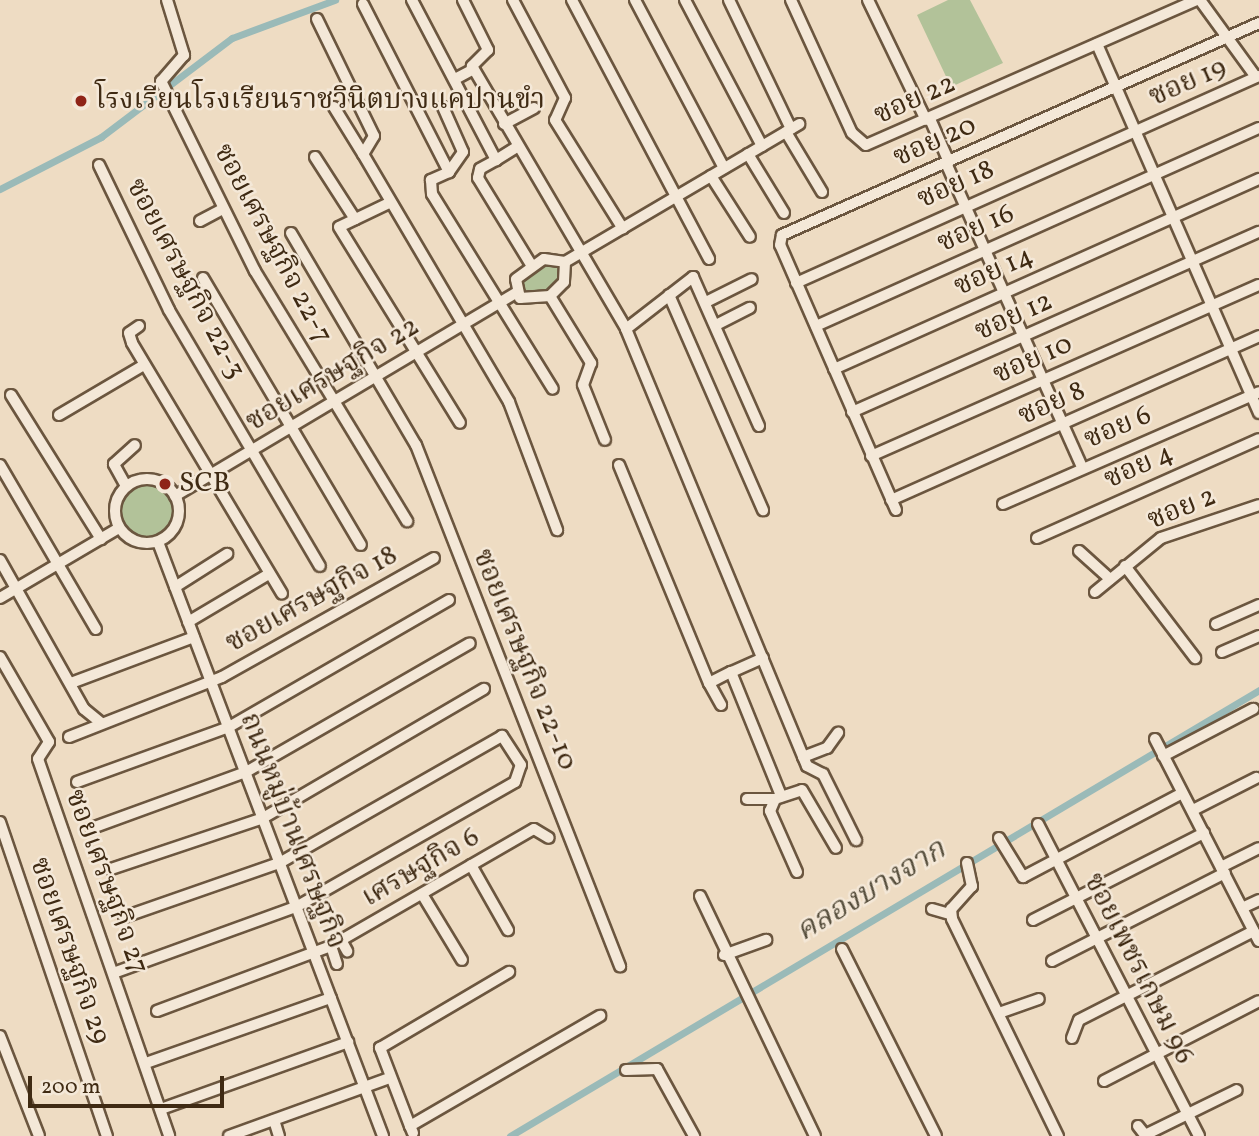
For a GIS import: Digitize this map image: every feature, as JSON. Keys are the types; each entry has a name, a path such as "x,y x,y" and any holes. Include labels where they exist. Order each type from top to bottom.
{"street":[{"name":"ซอยเศรษฐกิจ 22-7","path":"167,0 184,55 161,80 223,209 333,401 407,521"},
{"path":"412,0 496,160"},
{"path":"463,0 488,50 473,62 474,69 517,147 626,329 803,757 810,771 823,774 856,840"},
{"path":"513,0 565,98 555,120 623,229"},
{"path":"572,0 709,259"},
{"path":"635,0 724,169"},
{"path":"685,0 762,146"},
{"path":"729,0 822,192"},
{"name":"ซอย 22","path":"791,0 860,145 928,120 1198,0"},
{"path":"868,0 948,162 1023,338 1083,467"},
{"path":"1198,0 1258,77"},
{"path":"363,4 449,172"},
{"path":"317,19 374,136 363,154"},
{"name":"ซอย 20","path":"796,283 780,245 787,232 1259,23"},
{"path":"1097,44 1231,349 1256,394 1259,413"},
{"path":"455,79 474,69"},
{"name":"ซอย 19","path":"1136,131 1258,77"},
{"path":"334,107 509,402 557,530"},
{"path":"443,107 463,152 449,172 431,180 429,188 553,389"},
{"path":"504,124 534,108"},
{"path":"565,262 564,282 550,296 529,299 515,293 516,279 530,263 565,262 792,128"},
{"name":"ซอย 16","path":"816,326 1259,128"},
{"name":"ซอย 18","path":"796,283 965,205 1136,131"},
{"path":"517,147 480,169 478,178 530,263"},
{"path":"748,154 785,213"},
{"path":"315,157 355,219"},
{"name":"ซอยเศรษฐกิจ 22-3","path":"99,165 169,310 320,566"},
{"path":"711,176 750,237"},
{"name":"ซอย 14","path":"834,369 1259,179"},
{"path":"389,203 340,227 460,423"},
{"path":"200,221 223,209"},
{"name":"ซอย 12","path":"852,412 1259,232"},
{"name":"ซอยเศรษฐกิจ 22-10","path":"291,233 416,445 620,966"},
{"path":"626,329 691,277 706,302 759,426"},
{"path":"203,278 361,545"},
{"path":"706,302 752,279"},
{"path":"796,283 896,510"},
{"name":"ซอย 10","path":"871,456 1259,285"},
{"name":"ซอยเศรษฐกิจ 22","path":"174,496 515,293"},
{"path":"668,295 763,510"},
{"path":"550,296 589,359 583,386 605,440"},
{"path":"716,325 750,308"},
{"path":"139,326 129,335 144,365 282,594"},
{"name":"ซอย 8","path":"891,500 1259,336"},
{"path":"59,415 144,365"},
{"name":"ซอย 6","path":"1003,504 1256,394"},
{"path":"11,395 101,539"},
{"name":"ซอย 4","path":"1037,538 1259,439"},
{"path":"126,486 114,464 135,445"},
{"path":"0,465 96,629"},
{"path":"619,465 709,683 721,705"},
{"path":"151,479 174,496 175,526 158,542 129,538 119,528 115,506 126,486 151,479"},
{"name":"ซอย 2","path":"1095,592 1125,566 1176,530 1259,505"},
{"path":"0,597 119,528"},
{"name":"ถนนหมู่บ้านเศรษฐกิจ","path":"158,542 383,1136"},
{"path":"1079,551 1110,579"},
{"path":"175,587 227,554"},
{"name":"ซอยเศรษฐกิจ 18","path":"69,737 211,682 434,558"},
{"path":"0,560 87,713 101,723"},
{"path":"1125,566 1195,658"},
{"path":"188,622 269,574"},
{"path":"77,782 229,727 449,600"},
{"path":"1216,624 1259,605"},
{"path":"1222,652 1259,636"},
{"path":"71,683 194,637"},
{"path":"92,828 246,772 470,643"},
{"name":"ซอยเศรษฐกิจ 27","path":"0,657 49,742 38,759 116,972 170,1136"},
{"path":"709,683 763,658"},
{"path":"731,672 778,797"},
{"path":"111,869 263,818 484,689"},
{"path":"1163,756 1253,709"},
{"path":"803,757 827,748 838,733"},
{"path":"116,972 296,907 515,782 522,772 516,754 502,736 279,863 124,917"},
{"path":"1154,739 1259,941"},
{"path":"1193,810 1256,778"},
{"path":"747,799 805,792 836,848"},
{"path":"999,838 1019,877 1182,793"},
{"path":"778,797 770,811 797,872"},
{"name":"ซอยเศรษฐกิจ 29","path":"0,822 107,1136"},
{"name":"ซอยเพชรเกษม 96","path":"1038,824 1199,1136"},
{"name":"เศรษฐกิจ 6","path":"157,1012 331,946 534,829 549,838"},
{"path":"1033,920 1204,833"},
{"path":"1052,961 1259,848"},
{"path":"950,914 971,890 968,863"},
{"path":"471,865 508,930"},
{"path":"422,894 462,960"},
{"path":"700,896 724,955 815,1136"},
{"path":"1242,908 1259,900"},
{"path":"932,909 950,914 1058,1136"},
{"path":"1072,1038 1077,1022 1254,931"},
{"path":"341,940 347,951"},
{"path":"724,955 766,940"},
{"path":"331,946 337,964"},
{"path":"842,949 936,1136"},
{"path":"509,972 380,1048 389,1078 412,1129 600,1016"},
{"path":"146,1063 331,998"},
{"path":"999,1013 1039,999"},
{"path":"1104,1081 1259,1001"},
{"path":"0,1037 39,1136"},
{"path":"160,1109 348,1042"},
{"path":"626,1070 657,1069 694,1136"},
{"path":"231,1136 389,1078"},
{"path":"1138,1126 1145,1135 1237,1090"},
{"path":"274,1120 279,1136"}],"green space":[{"path":"948,0 970,0 1003,63 951,87 917,15"},
{"path":"550,262 562,266 557,286 538,296 519,292 527,273"},
{"path":"147,482 168,490 176,511 168,532 147,540 126,532 118,511 126,490"}],"waterway":[{"path":"0,189 101,137 232,38 335,0"},
{"name":"คลองบางจาก","path":"510,1136 1259,690"}],"place":[{"name":"โรงเรียนโรงเรียนราชวินิตบางแคปานขำ","path":"81,101"},
{"name":"SCB","path":"165,484"}]}
